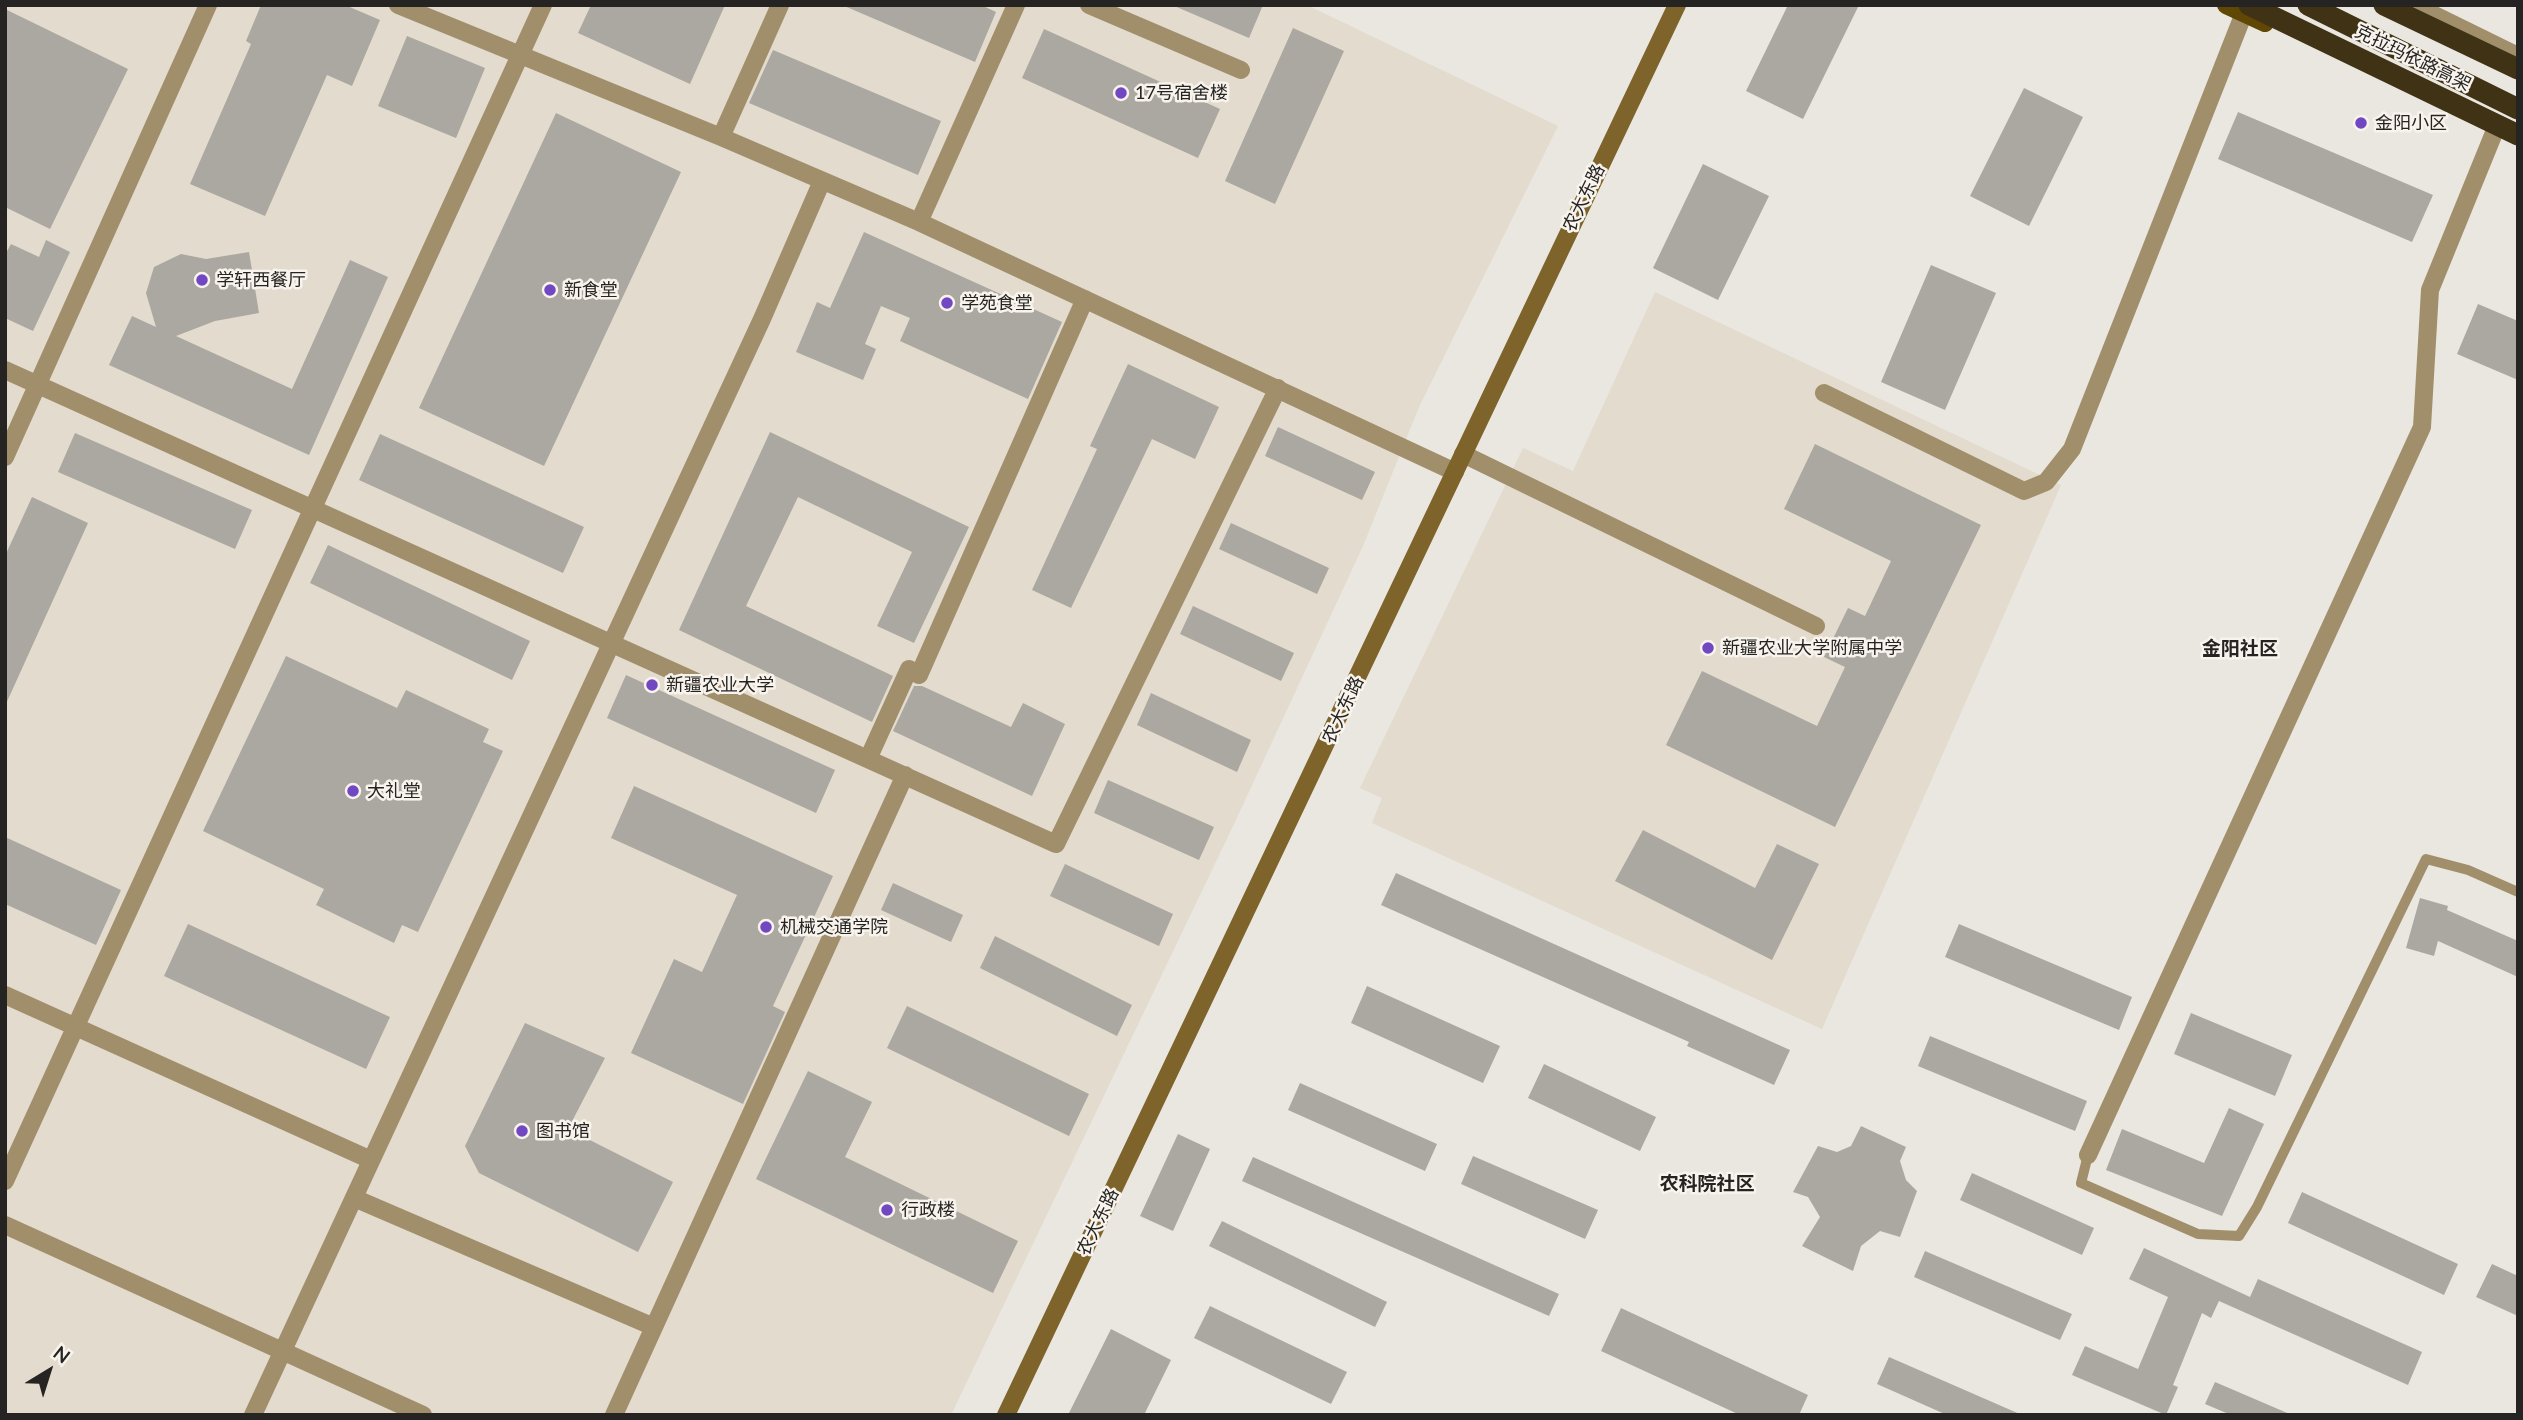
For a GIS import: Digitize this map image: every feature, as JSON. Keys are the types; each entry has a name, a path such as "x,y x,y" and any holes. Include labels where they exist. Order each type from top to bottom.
{"highway":[{"name":"克拉玛依路高架","path":"2307,5 2518,107"},
{"path":"2384,5 2518,69"},
{"name":"克拉玛依路高架","path":"2246,9 2518,137"}],"main road":[{"name":"农大东路","path":"1006,1415 1677,5"},
{"path":"2227,5 2246,9 2518,137"}],"street":[{"path":"5,457 208,5"},
{"path":"398,5 721,137 919,222 1455,472"},
{"path":"5,1181 543,5"},
{"path":"721,137 780,5"},
{"path":"919,222 1016,5"},
{"path":"1089,5 1241,70"},
{"path":"2414,5 2518,56"},
{"path":"1824,393 2024,491 2046,482 2072,449 2246,9"},
{"path":"2088,1155 2422,427 2430,290 2496,128"},
{"path":"253,1415 762,319 822,181"},
{"path":"868,759 909,670 919,675 1085,299"},
{"path":"5,370 1056,844 1278,388"},
{"path":"1463,454 1816,626"},
{"path":"614,1415 905,775"},
{"path":"5,995 371,1160"},
{"path":"354,1198 654,1327"},
{"path":"5,1225 423,1415"}],"lane":[{"path":"2088,1155 2081,1183 2198,1234 2239,1236 2257,1207 2426,859 2468,870 2518,892"}],"shaded area":[{"name":"新疆农业大学","path":"5,5 1307,5 1558,126 1419,407 1363,546 1234,824 951,1415 5,1415"},
{"name":"新疆农业大学附属中学","path":"1655,292 2061,485 1822,1029 1372,823 1382,798 1360,788 1523,448 1573,471"}],"building":[{"path":"261,5 345,5 380,20 352,86 327,75 265,216 190,184 251,44 246,41"},
{"path":"591,5 725,5 690,84 578,33"},
{"path":"842,5 981,5 996,12 975,62"},
{"path":"1172,5 1263,5 1249,38"},
{"path":"1788,5 1859,5 1803,119 1746,91"},
{"path":"5,9 128,69 50,229 5,207"},
{"path":"1293,28 1344,51 1275,204 1225,181"},
{"name":"17号宿舍楼","path":"1044,29 1220,109 1198,158 1022,78"},
{"path":"407,36 485,68 456,138 378,106"},
{"path":"773,50 941,121 918,175 749,103"},
{"path":"2024,88 2083,117 2029,226 1970,196"},
{"path":"2238,112 2433,195 2412,242 2218,159"},
{"name":"新食堂","path":"556,113 681,172 544,466 419,408"},
{"path":"1703,164 1769,196 1718,300 1653,268"},
{"name":"学苑食堂","path":"864,232 1062,322 1028,399 900,341 910,318 881,306 865,344 876,349 863,380 796,352 817,302 830,308"},
{"path":"46,240 70,252 33,331 5,318 5,255 11,244 39,257"},
{"path":"249,252 259,313 215,321 176,336 292,389 350,260 388,277 309,455 109,365 132,316 156,327 146,293 154,267 181,254 206,259"},
{"path":"1931,265 1996,293 1945,410 1881,382"},
{"path":"2478,304 2518,321 2518,380 2457,354"},
{"path":"1128,364 1219,407 1195,459 1152,439 1071,608 1032,590 1097,449 1090,446"},
{"path":"1278,427 1375,472 1362,500 1265,456"},
{"path":"770,432 969,527 914,643 877,626 912,552 798,497 746,606 893,676 872,722 679,630"},
{"path":"75,433 252,510 235,549 58,472"},
{"path":"380,434 584,527 563,573 359,480"},
{"path":"1815,444 1981,525 1835,827 1666,745 1702,671 1817,726 1845,667 1824,657 1848,608 1865,616 1891,561 1784,509"},
{"path":"32,497 88,523 5,706 5,556"},
{"path":"1231,523 1329,568 1317,594 1219,549"},
{"path":"328,545 530,641 512,680 310,583"},
{"path":"1193,606 1294,653 1281,681 1180,634"},
{"name":"大礼堂","path":"286,656 397,708 406,690 489,729 483,742 503,751 418,932 402,925 394,943 316,905 324,889 203,831"},
{"path":"626,675 835,770 816,813 607,718"},
{"path":"914,686 922,686 1011,727 1023,703 1065,724 1032,796 893,731"},
{"path":"1151,693 1251,740 1237,772 1137,725"},
{"path":"1108,780 1214,827 1199,860 1094,813"},
{"name":"机械交通学院","path":"634,786 833,876 773,1006 785,1012 743,1104 631,1053 674,959 702,972 737,895 611,838"},
{"path":"1643,830 1755,888 1777,844 1819,864 1772,960 1615,881"},
{"path":"5,837 121,890 96,945 5,904"},
{"path":"1065,864 1173,914 1159,946 1050,896"},
{"path":"1396,873 1790,1050 1774,1085 1687,1046 1689,1042 1381,905"},
{"path":"893,883 963,915 951,942 881,910"},
{"path":"2420,898 2448,906 2447,910 2518,941 2518,977 2438,941 2434,956 2406,948"},
{"path":"188,924 390,1017 366,1069 164,976"},
{"path":"1959,924 2132,997 2119,1030 1945,957"},
{"path":"995,936 1132,1005 1117,1036 980,968"},
{"path":"1367,986 1500,1046 1483,1083 1351,1023"},
{"path":"907,1006 1089,1094 1069,1136 887,1048"},
{"path":"2191,1013 2292,1055 2275,1096 2174,1054"},
{"name":"图书馆","path":"525,1023 605,1058 568,1129 673,1182 638,1252 479,1173 465,1146"},
{"path":"1930,1036 2087,1101 2075,1131 1918,1066"},
{"path":"1544,1064 1656,1117 1640,1151 1528,1098"},
{"name":"行政楼","path":"808,1071 872,1102 845,1157 1018,1241 993,1293 756,1179"},
{"path":"1300,1083 1437,1144 1425,1171 1288,1110"},
{"path":"2229,1108 2264,1124 2222,1216 2106,1170 2122,1129 2204,1163"},
{"path":"1861,1126 1906,1147 1900,1161 1906,1180 1917,1191 1900,1237 1880,1231 1861,1246 1853,1271 1802,1246 1820,1217 1808,1197 1793,1192 1818,1146 1837,1152 1851,1146"},
{"path":"1178,1134 1210,1149 1173,1231 1140,1216"},
{"path":"1473,1156 1598,1210 1585,1239 1461,1184"},
{"path":"1253,1157 1559,1294 1549,1316 1242,1181"},
{"path":"1972,1173 2094,1228 2082,1255 1960,1200"},
{"path":"2302,1192 2458,1264 2444,1295 2288,1223"},
{"path":"1222,1221 1387,1302 1375,1327 1209,1246"},
{"path":"2144,1248 2250,1297 2258,1279 2422,1352 2408,1385 2219,1301 2211,1318 2202,1313 2173,1385 2178,1387 2166,1415 2072,1375 2085,1346 2138,1369 2168,1297 2129,1279"},
{"path":"1925,1251 2072,1314 2060,1340 1914,1277"},
{"path":"2492,1264 2518,1276 2518,1316 2476,1297"},
{"path":"1210,1306 1347,1372 1331,1404 1194,1338"},
{"path":"1621,1308 1808,1395 1799,1415 1740,1415 1601,1351"},
{"path":"1111,1329 1171,1360 1144,1415 1068,1415"},
{"path":"1889,1357 2022,1415 1947,1415 1877,1384"},
{"path":"2215,1382 2292,1415 2231,1415 2205,1404"}],"place":[{"name":"17号宿舍楼","path":"1121,93"},
{"name":"金阳小区","path":"2361,123"},
{"name":"学轩西餐厅","path":"202,280"},
{"name":"新食堂","path":"550,290"},
{"name":"学苑食堂","path":"947,303"},
{"name":"新疆农业大学附属中学","path":"1708,648"},
{"name":"新疆农业大学","path":"652,685"},
{"name":"大礼堂","path":"353,791"},
{"name":"机械交通学院","path":"766,927"},
{"name":"图书馆","path":"522,1131"},
{"name":"行政楼","path":"887,1210"}],"district":[{"name":"金阳社区","path":"2240,649"},
{"name":"农科院社区","path":"1707,1184"}]}
